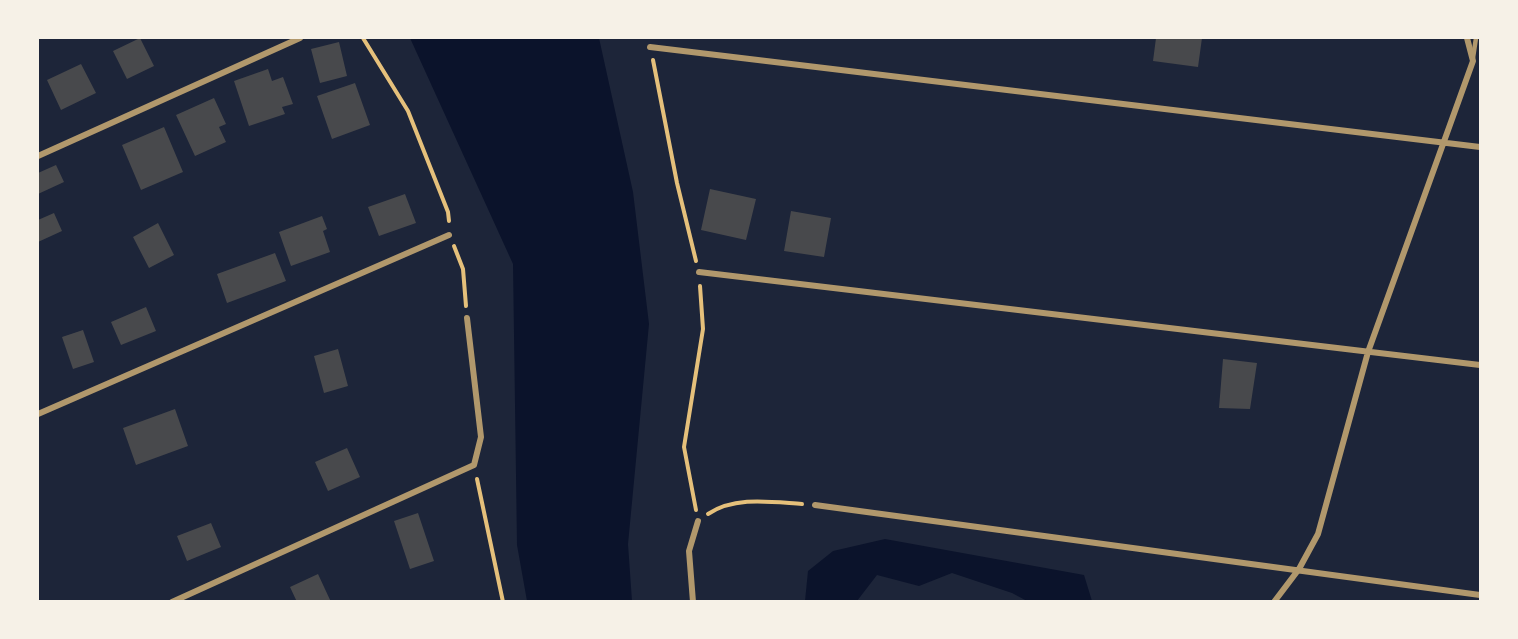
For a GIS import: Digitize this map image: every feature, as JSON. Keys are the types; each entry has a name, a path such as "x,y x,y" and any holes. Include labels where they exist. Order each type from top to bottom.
{"street":[{"path":"38,156 300,38"},
{"path":"1274,602 1299,569 1318,534 1368,352 1473,61 1467,38"},
{"path":"651,47 1480,147"},
{"path":"38,414 449,235"},
{"path":"699,272 1480,365"},
{"path":"172,602 474,465 481,437 467,318"},
{"path":"815,505 1480,595"},
{"path":"693,602 689,551 698,520"}],"lane":[{"path":"1473,61 1476,38"}],"path":[{"path":"363,38 408,111 448,212 449,235 463,268 467,318"},
{"path":"651,47 677,183 699,272 703,329 684,447 698,520 720,506 757,501 815,505"},
{"path":"474,465 503,602"}],"shaded area":[{"path":"38,38 1480,38 1480,601 38,601"},
{"path":"410,38 599,38 633,192 649,324 628,544 632,601 527,601 517,545 513,264"},
{"path":"885,539 1084,575 1092,601 1027,601 1012,593 952,573 919,586 877,575 857,601 805,601 808,571 833,551"}],"building":[{"path":"140,38 154,66 127,79 113,51"},
{"path":"1156,38 1202,38 1198,67 1153,61"},
{"path":"339,42 347,76 320,83 311,49"},
{"path":"81,64 96,93 61,110 47,80"},
{"path":"268,69 272,81 283,77 293,104 282,107 285,114 249,126 234,81"},
{"path":"355,83 370,125 332,139 317,96"},
{"path":"214,98 226,124 219,127 226,142 195,156 176,115"},
{"path":"164,127 183,172 141,190 122,145"},
{"path":"56,165 64,182 38,194 38,173"},
{"path":"710,189 756,199 746,240 701,230"},
{"path":"405,194 416,223 379,236 368,207"},
{"path":"791,211 831,218 824,257 784,251"},
{"path":"54,213 62,231 38,242 38,220"},
{"path":"322,216 327,229 323,231 330,252 291,266 279,232"},
{"path":"158,223 174,255 149,268 133,237"},
{"path":"275,253 286,281 227,303 217,274"},
{"path":"146,307 156,331 121,345 111,322"},
{"path":"83,330 94,362 73,369 62,337"},
{"path":"338,349 348,386 324,393 314,356"},
{"path":"1223,359 1257,363 1250,409 1219,408"},
{"path":"175,409 188,446 136,465 123,428"},
{"path":"347,448 360,477 328,491 315,462"},
{"path":"418,513 434,561 410,569 394,521"},
{"path":"211,523 221,547 187,561 177,536"},
{"path":"318,574 331,602 297,602 290,587"}]}
